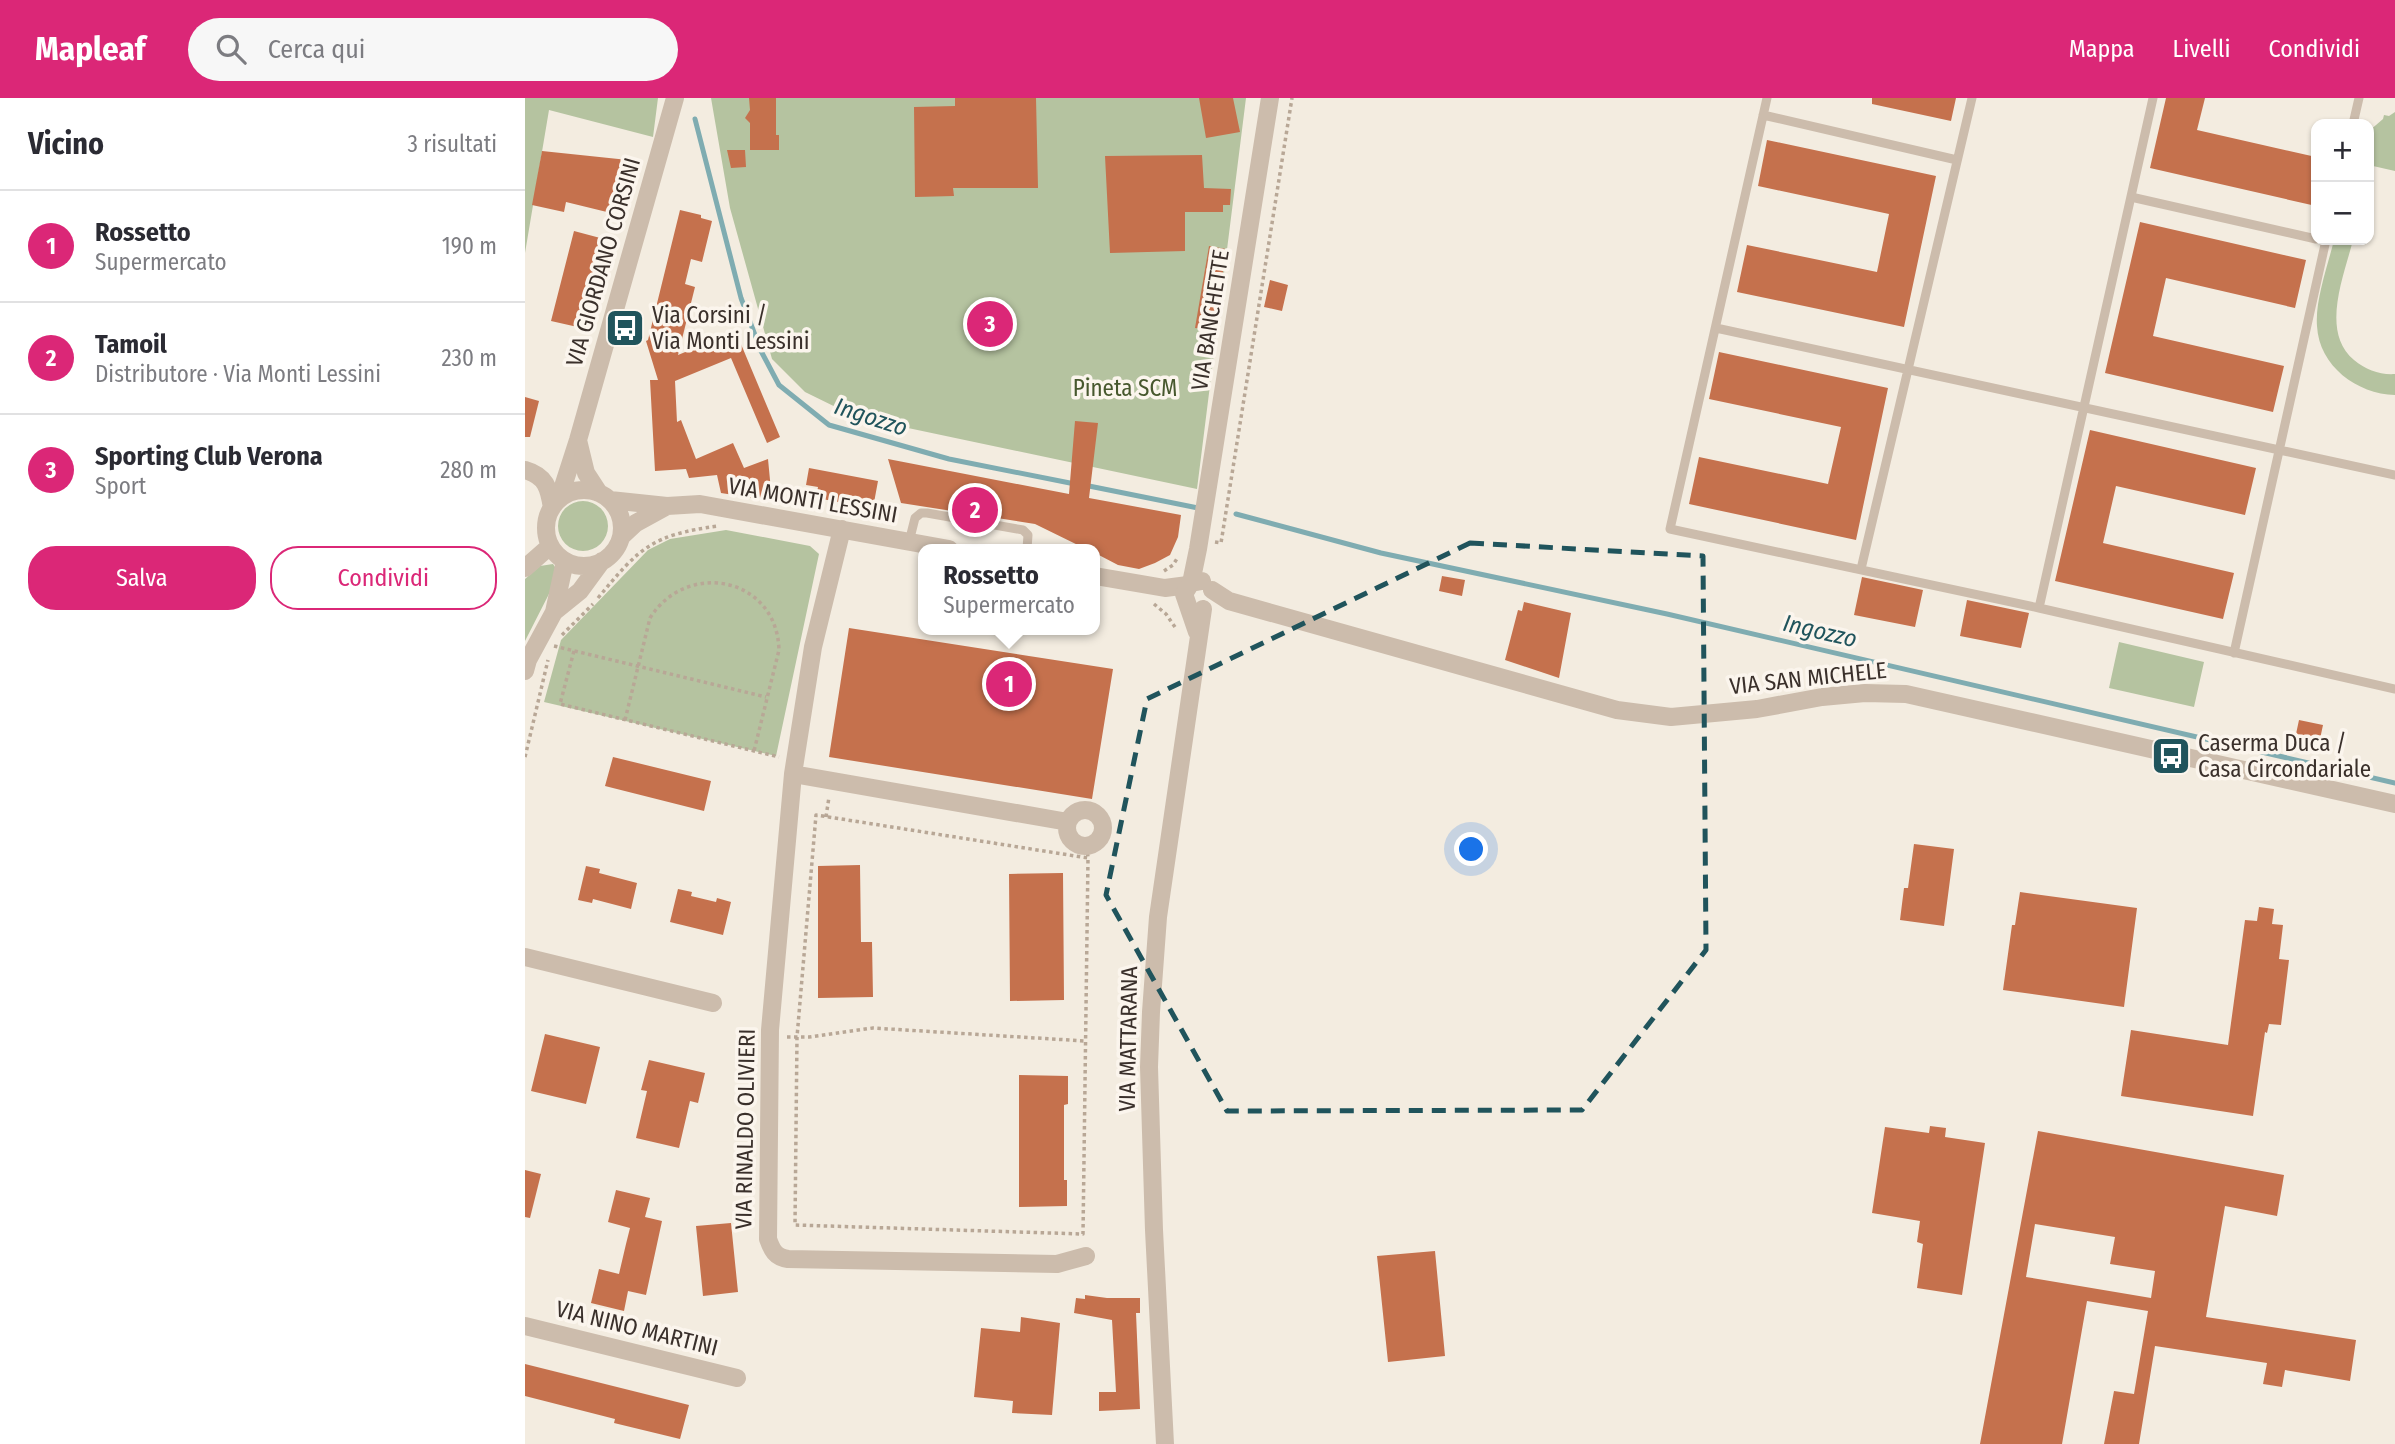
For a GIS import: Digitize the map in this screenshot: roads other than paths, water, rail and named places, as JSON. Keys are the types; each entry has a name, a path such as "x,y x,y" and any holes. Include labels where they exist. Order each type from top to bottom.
{"street":[{"name":"VIA GIORDANO CORSINI","path":"555,503 579,440 675,98"},
{"name":"VIA BANCHETTE","path":"1198,595 1198,549 1270,98"},
{"name":"VIA GIORDANO CORSINI","path":"579,440 586,473 604,496"},
{"path":"525,470 537,473 555,503"},
{"path":"554,612 580,591 602,561 617,547 621,537 620,517 604,496 579,490 555,503 546,524 550,546 565,561 583,566 602,561"},
{"name":"VIA MONTI LESSINI","path":"604,496 667,506 700,505 920,544"},
{"name":"VIA MONTI LESSINI","path":"621,537 636,523 667,506"},
{"name":"VIA RINALDO OLIVIERI","path":"842,529 813,647 794,768 769,1036 768,1239 772,1251 780,1258 1058,1264 1086,1256"},
{"path":"525,568 550,546"},
{"path":"526,663 554,612 565,561"},
{"path":"1100,577 1198,595"},
{"name":"VIA SAN MICHELE","path":"1198,595 1229,601 1617,710 1671,717 1757,709 1822,697 1865,693 1906,694 2395,804"},
{"name":"VIA MATTARANA","path":"1165,1444 1149,1067 1151,1012 1158,917 1199,639 1198,595"},
{"path":"794,768 1068,822"},
{"path":"1086,810 1100,818 1102,835 1087,852 1071,839 1068,822 1076,813 1086,810"},
{"path":"525,957 713,1003"},
{"name":"VIA NINO MARTINI","path":"525,1326 737,1378"}],"lane":[{"path":"1766,98 1670,529 2039,608 2395,689"},
{"path":"1861,569 1972,98"},
{"path":"2039,608 2153,98"},
{"path":"2354,119 2359,98"},
{"path":"1763,115 1957,160"},
{"path":"2131,197 2311,238"},
{"path":"2234,653 2321,245"},
{"path":"1716,328 2395,475"},
{"path":"909,542 915,518 921,513 927,513 1023,530 1028,535 1027,544"}],"waterway":[{"name":"Ingozzo","path":"695,119 741,298 761,351 779,385 829,425 949,459 1075,484"},
{"name":"Ingozzo","path":"1084,485 1198,508"},
{"name":"Ingozzo","path":"1236,514 1381,553 1667,614 2395,783"}],"place":[{"name":"Sporting Club Verona","path":"990,324"},
{"name":"Via Corsini / Via Monti Lessini","path":"625,328"},
{"name":"Tamoil","path":"975,510"},
{"name":"Rossetto","path":"1009,684"},
{"name":"Caserma Duca / Casa Circondariale","path":"2171,756"}],"park label":[{"name":"Pineta SCM","path":"1125,388"}]}
